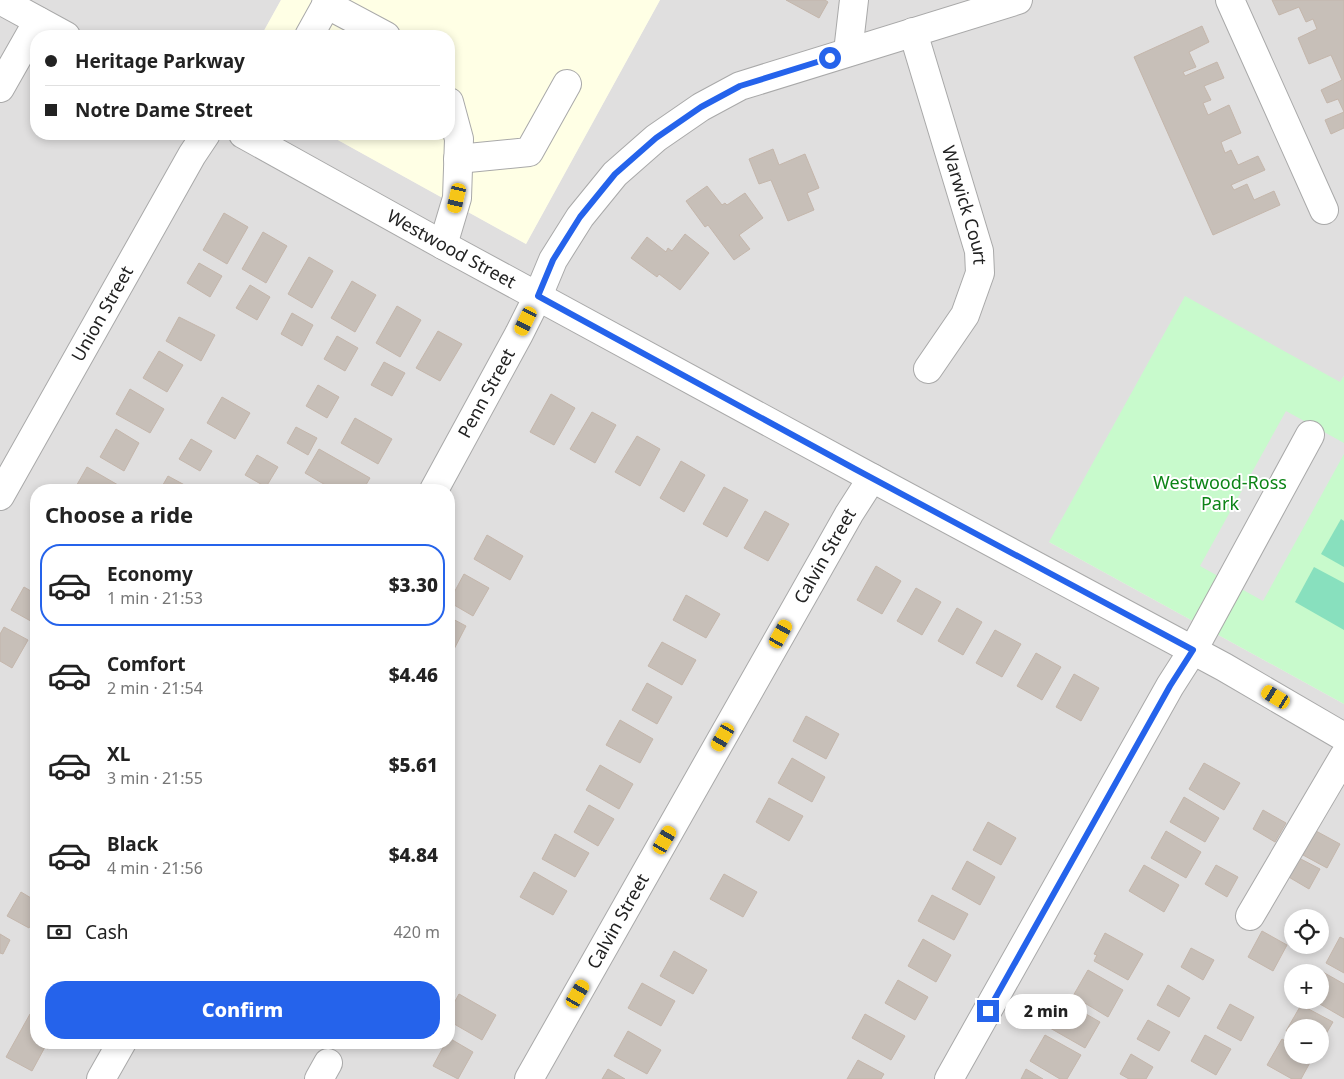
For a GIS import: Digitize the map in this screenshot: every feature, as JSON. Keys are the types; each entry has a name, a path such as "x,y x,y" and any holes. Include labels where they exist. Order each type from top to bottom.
{"street":[{"path":"0,0 55,30"},
{"path":"848,52 854,0"},
{"name":"Penn Street","path":"437,484 538,296 553,260 580,217 615,174 656,138 701,107 740,86 1018,0"},
{"path":"1230,0 1324,210"},
{"path":"312,30 328,2 376,30"},
{"path":"33,30 38,21"},
{"name":"Warwick Court","path":"914,32 979,251 980,273 965,315 928,369"},
{"path":"0,88 30,35"},
{"path":"458,159 529,152 567,84"},
{"path":"443,245 457,198 459,139 455,124"},
{"name":"Union Street","path":"0,496 202,140"},
{"name":"Westwood Street","path":"259,140 443,245 1224,667 1344,737"},
{"path":"949,1079 1170,686 1193,650 1310,435"},
{"name":"Calvin Street","path":"529,1079 844,523 872,478"},
{"path":"1250,916 1344,756"},
{"path":"101,1079 118,1049"}],"shaded area":[{"path":"0,0 281,0 264,30 30,30 30,140 338,140 526,244 660,0 1344,0 1344,376 1341,382 1049,542 1344,704 1344,1079 0,1079"},
{"path":"281,0 660,0 526,244 338,140 455,140 455,30 264,30"},
{"path":"1286,411 1344,443 1344,454 1263,601 1200,566"}],"green space":[{"name":"Westwood-Ross Park","path":"1185,296 1340,382 1344,376 1344,704 1049,542"},
{"path":"1341,519 1344,521 1344,567 1321,554"},
{"path":"1314,567 1344,583 1344,630 1295,602"}],"building":[{"path":"786,0 825,0 828,2 819,18"},
{"path":"1272,0 1344,0 1344,112 1338,99 1327,103 1321,90 1342,80 1331,55 1309,64 1298,38 1317,29 1313,19 1306,22 1299,7 1279,15"},
{"path":"1202,26 1209,42 1189,52 1196,67 1183,72 1185,76 1217,62 1224,78 1204,86 1211,100 1203,103 1208,115 1229,105 1241,133 1221,142 1225,153 1231,150 1238,165 1258,156 1265,170 1231,185 1234,190 1247,184 1254,200 1274,191 1280,205 1213,235 1134,57"},
{"path":"1344,112 1344,128 1331,134 1325,120"},
{"path":"773,149 779,165 805,154 819,188 807,193 814,210 788,221 771,180 759,184 749,159"},
{"path":"707,186 722,205 725,203 727,205 745,193 763,218 739,235 750,249 734,260 708,225 705,227 686,201"},
{"path":"224,213 248,227 227,264 203,250"},
{"path":"263,232 287,246 266,283 242,269"},
{"path":"685,234 709,253 680,290 659,274 657,277 631,258 647,237 666,252 668,248 672,251"},
{"path":"309,257 333,271 312,308 288,294"},
{"path":"199,263 222,276 210,297 187,283"},
{"path":"352,281 376,295 355,332 331,318"},
{"path":"250,285 270,297 257,320 236,308"},
{"path":"397,306 421,320 400,357 376,343"},
{"path":"292,313 313,325 302,346 281,334"},
{"path":"179,317 215,335 201,361 166,341"},
{"path":"438,331 462,344 440,381 416,368"},
{"path":"337,336 358,348 345,371 324,359"},
{"path":"159,351 183,365 167,392 143,378"},
{"path":"384,362 405,373 392,396 371,385"},
{"path":"318,385 339,397 327,418 306,406"},
{"path":"130,389 164,409 150,433 116,414"},
{"path":"551,394 575,408 554,445 530,432"},
{"path":"222,397 250,413 235,439 207,423"},
{"path":"592,412 616,425 595,463 570,449"},
{"path":"355,418 392,439 378,464 341,443"},
{"path":"296,427 317,438 308,455 287,443"},
{"path":"116,429 139,443 124,471 100,457"},
{"path":"637,436 660,449 640,486 615,472"},
{"path":"191,439 212,451 200,471 179,459"},
{"path":"319,449 370,478 366,484 324,484 305,473"},
{"path":"257,455 278,467 268,484 261,484 245,475"},
{"path":"681,461 705,475 684,512 660,498"},
{"path":"87,467 116,484 77,484"},
{"path":"168,476 183,484 163,484"},
{"path":"724,487 748,500 727,537 703,524"},
{"path":"765,511 789,524 768,561 744,548"},
{"path":"487,535 523,556 510,580 474,559"},
{"path":"876,566 901,581 882,614 857,600"},
{"path":"464,574 489,588 473,616 455,606 455,591"},
{"path":"24,587 30,590 30,621 11,610"},
{"path":"916,588 941,602 922,635 897,621"},
{"path":"686,595 720,614 706,638 673,620"},
{"path":"957,608 982,622 963,655 938,641"},
{"path":"455,620 466,626 455,647"},
{"path":"4,627 28,640 12,668 0,661 0,634"},
{"path":"995,630 1021,644 1002,677 976,663"},
{"path":"662,642 696,660 682,685 648,666"},
{"path":"1036,653 1061,667 1042,700 1017,686"},
{"path":"1074,674 1099,688 1081,721 1056,707"},
{"path":"647,683 672,697 657,724 632,710"},
{"path":"806,716 839,734 826,759 793,741"},
{"path":"620,720 653,739 640,763 606,745"},
{"path":"792,758 825,777 812,802 778,783"},
{"path":"1204,763 1240,783 1224,810 1189,789"},
{"path":"600,765 633,784 619,809 586,790"},
{"path":"1184,797 1219,818 1205,842 1170,822"},
{"path":"769,798 803,816 789,841 756,822"},
{"path":"589,805 614,819 598,846 574,832"},
{"path":"1263,810 1286,823 1275,842 1253,829"},
{"path":"988,822 1016,838 1001,865 973,850"},
{"path":"1166,831 1201,852 1186,878 1151,858"},
{"path":"1316,831 1340,844 1327,868 1303,855"},
{"path":"555,834 589,853 575,877 542,859"},
{"path":"1297,857 1320,869 1309,889 1287,876"},
{"path":"967,861 995,877 980,905 952,889"},
{"path":"1144,865 1179,885 1164,912 1129,891"},
{"path":"1216,865 1238,877 1227,897 1205,884"},
{"path":"534,872 567,891 553,915 520,897"},
{"path":"724,874 757,892 743,917 710,899"},
{"path":"21,892 30,897 29,928 7,916"},
{"path":"932,895 968,914 954,940 918,921"},
{"path":"1262,931 1284,943 1284,951 1273,971 1248,957"},
{"path":"1105,933 1143,954 1128,980 1094,961 1097,955 1094,954"},
{"path":"0,934 10,940 3,954 0,953"},
{"path":"1340,937 1344,939 1344,973 1326,963"},
{"path":"923,939 951,955 936,982 908,966"},
{"path":"1191,948 1214,960 1203,980 1181,967"},
{"path":"674,951 707,970 693,994 660,976"},
{"path":"1088,970 1123,990 1108,1017 1073,996"},
{"path":"1329,976 1344,984 1344,1018 1328,1009"},
{"path":"898,980 928,997 915,1020 885,1003"},
{"path":"642,983 675,1001 661,1026 628,1008"},
{"path":"1168,985 1190,998 1179,1017 1157,1005"},
{"path":"459,994 496,1015 482,1040 455,1024 455,1001"},
{"path":"1065,1002 1100,1022 1085,1048 1050,1028"},
{"path":"1230,1004 1254,1017 1241,1041 1217,1028"},
{"path":"1299,1009 1309,1009 1327,1019 1293,1019"},
{"path":"30,1014 30,1049 44,1049 32,1071 6,1057"},
{"path":"865,1014 905,1036 891,1060 852,1038"},
{"path":"1148,1020 1170,1032 1159,1051 1137,1039"},
{"path":"1329,1020 1333,1022 1329,1029"},
{"path":"628,1031 661,1050 647,1074 614,1056"},
{"path":"1045,1035 1081,1055 1067,1079 1060,1079 1030,1061"},
{"path":"1205,1035 1231,1049 1216,1075 1191,1061"},
{"path":"1282,1039 1284,1040 1284,1064 1309,1064 1301,1079 1292,1079 1267,1065"},
{"path":"455,1042 473,1052 458,1079 433,1066 442,1049 455,1049"},
{"path":"1131,1054 1153,1067 1146,1079 1129,1079 1120,1074"},
{"path":"858,1060 884,1074 881,1079 847,1079"},
{"path":"608,1069 625,1079 602,1079"},
{"path":"1026,1069 1043,1079 1021,1079"}],"route":[{"path":"830,58 740,86 701,107 656,138 615,174 580,217 553,260 538,296 1193,650 1170,686 988,1011"}]}
